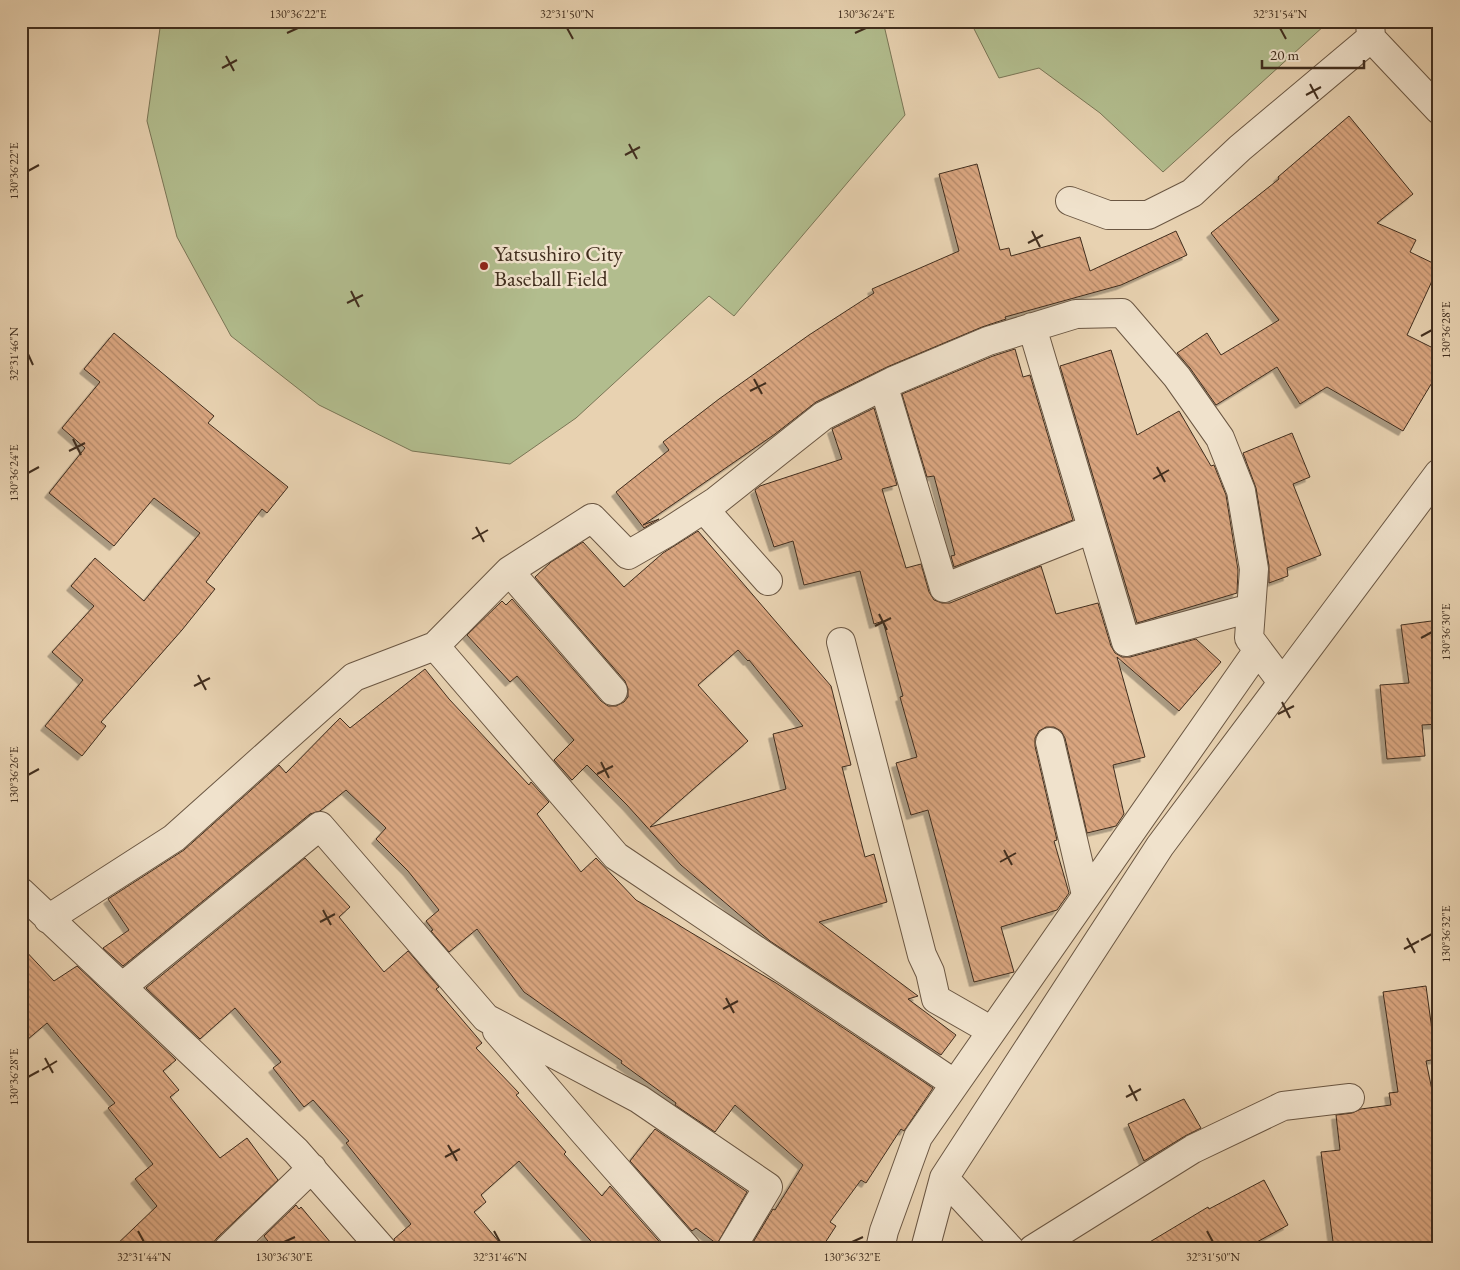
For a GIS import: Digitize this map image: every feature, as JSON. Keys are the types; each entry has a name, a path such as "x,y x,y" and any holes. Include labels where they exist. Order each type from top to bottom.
{"street":[{"path":"1070,201 1108,215 1148,215 1192,193 1370,30 1439,110"},
{"path":"48,919 174,838 354,677 435,646 508,571 592,518 628,555 704,509 823,416 884,386 988,340 1076,314 1122,313 1178,377 1220,438 1242,491 1254,569 1249,638 1282,682"},
{"path":"1032,327 1126,642 1251,608"},
{"path":"884,386 944,588 1092,528"},
{"path":"925,1249 944,1178 1160,846 1439,473"},
{"path":"704,509 768,581"},
{"path":"508,571 613,691"},
{"path":"841,642 922,955 930,972 936,999 992,1031"},
{"path":"435,646 616,856 954,1084"},
{"path":"880,1249 884,1231 918,1137 1258,650"},
{"path":"1050,742 1086,895"},
{"path":"122,988 320,826 687,1249"},
{"path":"21,892 296,1151 382,1249"},
{"path":"486,1018 639,1099 768,1187 731,1249"},
{"path":"1033,1249 1193,1149 1283,1106 1350,1098"},
{"path":"228,1249 312,1168"},
{"path":"944,1178 1010,1249"}],"green space":[{"name":"Yatsushiro City Baseball Field","path":"161,21 883,21 905,115 734,316 709,296 576,418 510,464 412,451 319,405 231,336 177,237 147,121"},
{"path":"970,21 1325,21 1325,25 1163,172 1100,113 1039,68 999,78"}],"building":[{"path":"1349,116 1413,194 1377,223 1416,240 1410,252 1439,266 1407,335 1439,351 1439,371 1403,431 1327,387 1300,404 1277,367 1216,405 1177,353 1207,333 1221,355 1279,320 1211,233 1279,179 1278,177"},
{"path":"977,164 1000,250 1009,248 1011,256 1080,237 1090,271 1176,231 1187,255 1121,285 1005,317 1006,319 982,327 887,367 816,402 775,434 643,525 659,519 644,528 616,492 669,450 663,442 719,399 809,335 874,293 872,289 959,251 939,174"},
{"path":"114,333 214,416 208,423 288,487 267,513 262,509 206,582 215,589 182,630 101,722 106,726 82,756 45,726 83,680 52,652 94,606 71,586 95,558 144,601 200,533 154,498 114,546 49,493 85,448 62,428 100,382 84,369"},
{"path":"1015,349 1023,377 1030,375 1073,520 954,567 951,556 955,555 934,476 927,477 902,394 993,356"},
{"path":"1111,350 1137,435 1179,411 1211,466 1214,465 1226,495 1238,570 1237,593 1137,623 1060,366"},
{"path":"874,408 897,485 882,489 906,568 921,564 929,592 934,600 950,603 1041,566 1056,614 1098,603 1111,646 1115,653 1122,657 1130,657 1196,639 1221,662 1179,711 1117,657 1145,757 1113,765 1124,814 1116,826 1087,833 1065,738 1061,731 1054,727 1046,727 1039,731 1035,738 1035,746 1057,840 1054,841 1069,893 1057,910 1001,927 1014,972 974,982 928,810 911,815 896,763 917,757 900,697 903,696 883,621 874,624 860,571 804,585 793,541 774,547 755,490 760,486 842,459 832,429"},
{"path":"1292,433 1310,477 1293,484 1321,555 1287,568 1288,576 1269,583 1269,566 1256,488 1243,453"},
{"path":"698,531 831,686 851,765 842,767 865,857 874,854 887,902 819,922 918,996 908,999 956,1035 941,1055 770,941 681,865 627,805 587,765 572,780 554,760 574,740 517,676 510,682 467,635 502,601 506,605 512,599 601,701 608,706 616,706 624,702 628,697 625,681 535,577 551,562 583,542 624,587 663,553","holes":["738,650 803,726 773,734 786,789 650,827 748,741 698,685"]},
{"path":"1439,620 1439,724 1422,725 1425,756 1387,759 1380,685 1409,683 1401,625"},
{"path":"425,669 449,699 529,785 531,782 549,802 537,814 581,872 596,858 636,900 776,983 933,1088 904,1131 901,1129 866,1183 861,1180 830,1222 836,1226 821,1249 749,1249 803,1165 735,1105 715,1132 675,1105 676,1103 621,1063 622,1061 524,992 477,929 449,952 431,931 433,930 426,921 439,910 408,871 376,839 386,828 346,790 320,811 310,814 123,966 103,948 129,930 108,899 184,850 279,765 286,773 340,718 350,728"},
{"path":"305,858 350,907 339,917 384,972 408,951 439,987 436,989 482,1043 476,1048 519,1093 516,1095 566,1152 564,1154 602,1196 610,1186 665,1248 598,1249 519,1161 481,1195 486,1202 474,1212 505,1249 397,1249 394,1239 411,1224 346,1143 349,1141 313,1100 304,1107 273,1068 281,1062 235,1008 200,1039 146,988"},
{"path":"21,946 54,981 77,966 176,1060 163,1071 179,1090 170,1097 220,1158 247,1138 278,1180 217,1238 208,1249 112,1249 157,1206 135,1179 153,1164 108,1108 115,1103 47,1023 21,1045"},
{"path":"1426,986 1436,1059 1426,1061 1439,1124 1439,1249 1334,1249 1321,1152 1340,1150 1336,1115 1391,1105 1389,1093 1398,1092 1383,992"},
{"path":"1184,1099 1201,1128 1144,1161 1128,1124"},
{"path":"655,1129 747,1192 717,1244 696,1228 692,1231 630,1161"},
{"path":"1264,1180 1288,1225 1244,1249 1138,1249 1208,1207 1209,1209"},
{"path":"296,1205 299,1209 301,1207 336,1249 274,1249 264,1236"}],"place":[{"name":"Yatsushiro City Baseball Field","path":"484,266"}]}
